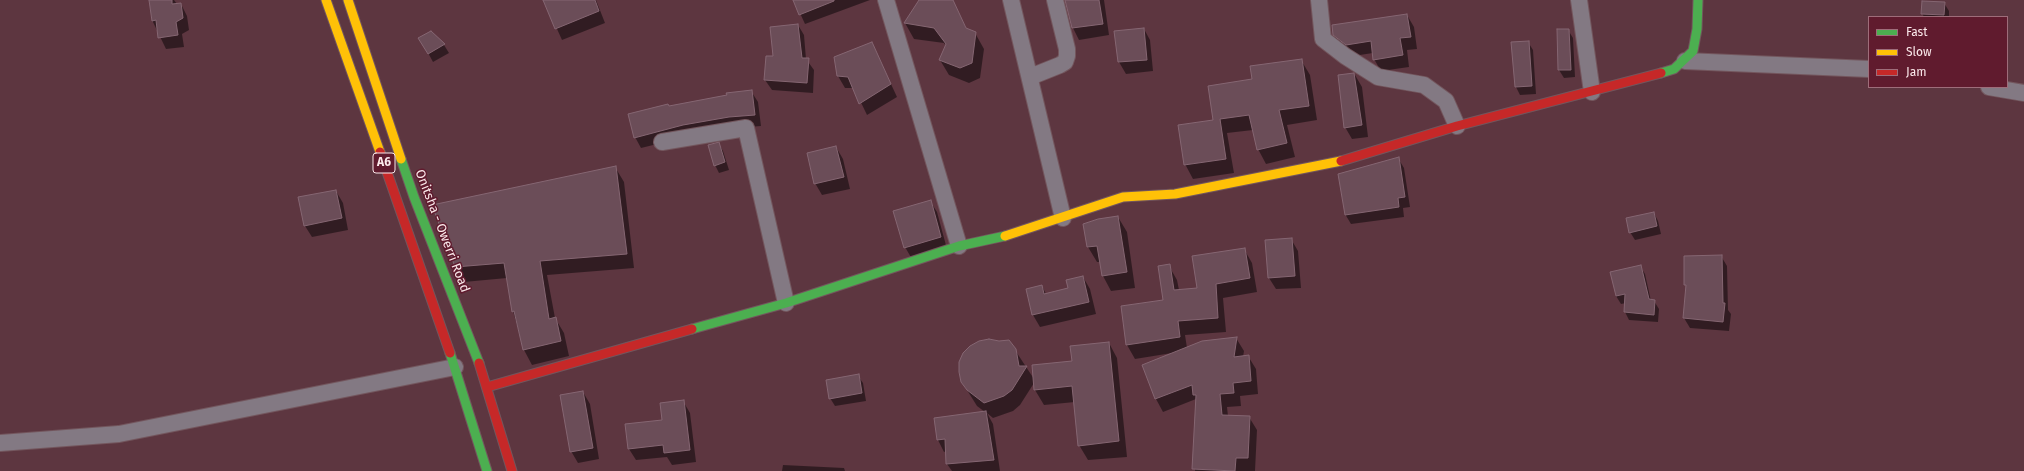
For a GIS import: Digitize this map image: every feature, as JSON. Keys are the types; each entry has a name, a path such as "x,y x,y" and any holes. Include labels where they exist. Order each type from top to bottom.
{"main road":[{"name":"A6","path":"326,0 456,367 487,471"},
{"name":"Onitsha - Owerri Road","path":"348,0 414,198 487,387 512,471"},
{"path":"487,387 786,303 960,246 1017,233 1123,197 1175,194 1346,160 1457,126 1653,76 1674,69 1685,61 1693,51 1697,29 1698,0"}],"street":[{"path":"886,0 960,246"},
{"path":"1011,0 1063,218"},
{"path":"1030,77 1060,65 1065,62 1067,56 1067,49 1055,0"},
{"path":"1319,0 1324,39 1345,56 1378,77 1424,86 1446,101 1457,126"},
{"path":"1579,0 1592,92"},
{"path":"1685,61 1868,69"},
{"path":"1995,88 2024,93"},
{"path":"662,142 746,128 786,303"},
{"path":"0,443 118,434 456,367"}],"building":[{"path":"149,0 172,0 172,4 181,3 183,18 176,22 178,35 158,38 156,20 152,21"},
{"path":"543,0 595,0 599,11 555,29"},
{"path":"793,0 834,0 834,1 799,15"},
{"path":"919,0 953,0 966,28 976,32 972,63 960,68 939,60 946,44 934,28 904,23"},
{"path":"1065,0 1099,0 1103,24 1072,28"},
{"path":"1922,1 1945,2 1944,15 1921,14"},
{"path":"1407,14 1411,37 1400,38 1403,55 1373,60 1371,41 1346,45 1333,35 1332,25"},
{"path":"798,24 802,58 809,58 807,83 764,80 766,56 773,56 770,27"},
{"path":"1144,28 1147,60 1118,62 1114,31"},
{"path":"1557,29 1569,29 1571,70 1558,70"},
{"path":"431,31 445,44 428,54 418,38"},
{"path":"1529,41 1532,86 1515,87 1511,42"},
{"path":"872,42 891,84 859,104 848,77 837,76 834,57"},
{"path":"1302,59 1309,106 1279,110 1287,143 1257,150 1249,115 1220,119 1226,159 1184,165 1178,125 1213,120 1208,86 1252,79 1250,66"},
{"path":"1354,73 1362,125 1344,128 1338,75"},
{"path":"752,90 755,115 729,117 683,125 634,138 628,114 668,104 669,106 727,95 726,93"},
{"path":"719,142 725,162 714,166 708,145"},
{"path":"836,146 844,177 814,184 807,153"},
{"path":"1399,157 1405,197 1398,198 1399,207 1345,215 1338,174"},
{"path":"616,166 627,254 540,261 549,319 556,317 561,341 523,350 514,311 512,312 504,263 455,267 432,205"},
{"path":"336,190 342,218 304,226 298,197"},
{"path":"931,200 941,237 904,248 893,211"},
{"path":"1654,212 1657,226 1629,233 1626,218"},
{"path":"1118,216 1127,272 1102,276 1097,246 1087,247 1083,224 1098,219"},
{"path":"1292,238 1295,276 1268,278 1265,240"},
{"path":"1245,248 1250,278 1216,284 1218,318 1178,321 1180,337 1126,345 1121,306 1163,300 1158,266 1170,264 1174,290 1197,288 1192,256"},
{"path":"1722,255 1723,303 1725,303 1723,322 1683,318 1686,285 1684,285 1684,256"},
{"path":"1641,265 1649,299 1655,300 1654,315 1624,312 1625,294 1616,296 1610,272"},
{"path":"1083,276 1089,302 1032,315 1026,289 1042,285 1044,294 1068,288 1066,280"},
{"path":"1237,337 1234,357 1249,355 1251,381 1233,383 1234,393 1220,394 1222,415 1250,416 1248,458 1236,458 1235,471 1192,469 1196,395 1193,395 1192,385 1155,399 1142,365 1202,341"},
{"path":"989,339 999,341 1009,340 1016,349 1019,366 1027,366 1012,390 1004,396 984,403 967,390 961,382 959,362 963,353 970,346 979,341"},
{"path":"1109,342 1119,441 1078,446 1072,386 1034,390 1032,365 1072,361 1070,346"},
{"path":"859,374 862,393 829,399 826,380"},
{"path":"583,391 593,448 570,452 560,395"},
{"path":"684,400 690,450 664,453 663,445 628,449 625,424 662,420 660,403"},
{"path":"986,411 994,460 946,464 945,439 937,440 934,418"}],"traffic: fast":[{"path":"1661,73 1674,69 1693,51 1697,29 1698,0"},
{"path":"401,159 414,197 479,363"},
{"path":"692,329 786,303 959,246 1005,236"},
{"path":"450,353 487,471"}],"traffic: slow":[{"path":"326,0 380,152"},
{"path":"348,0 401,159"},
{"path":"1005,236 1123,197 1175,194 1341,161"}],"traffic: jam":[{"path":"1341,161 1457,126 1661,73"},
{"path":"380,152 450,353"},
{"path":"487,387 692,329"},
{"path":"479,363 512,471"}]}
